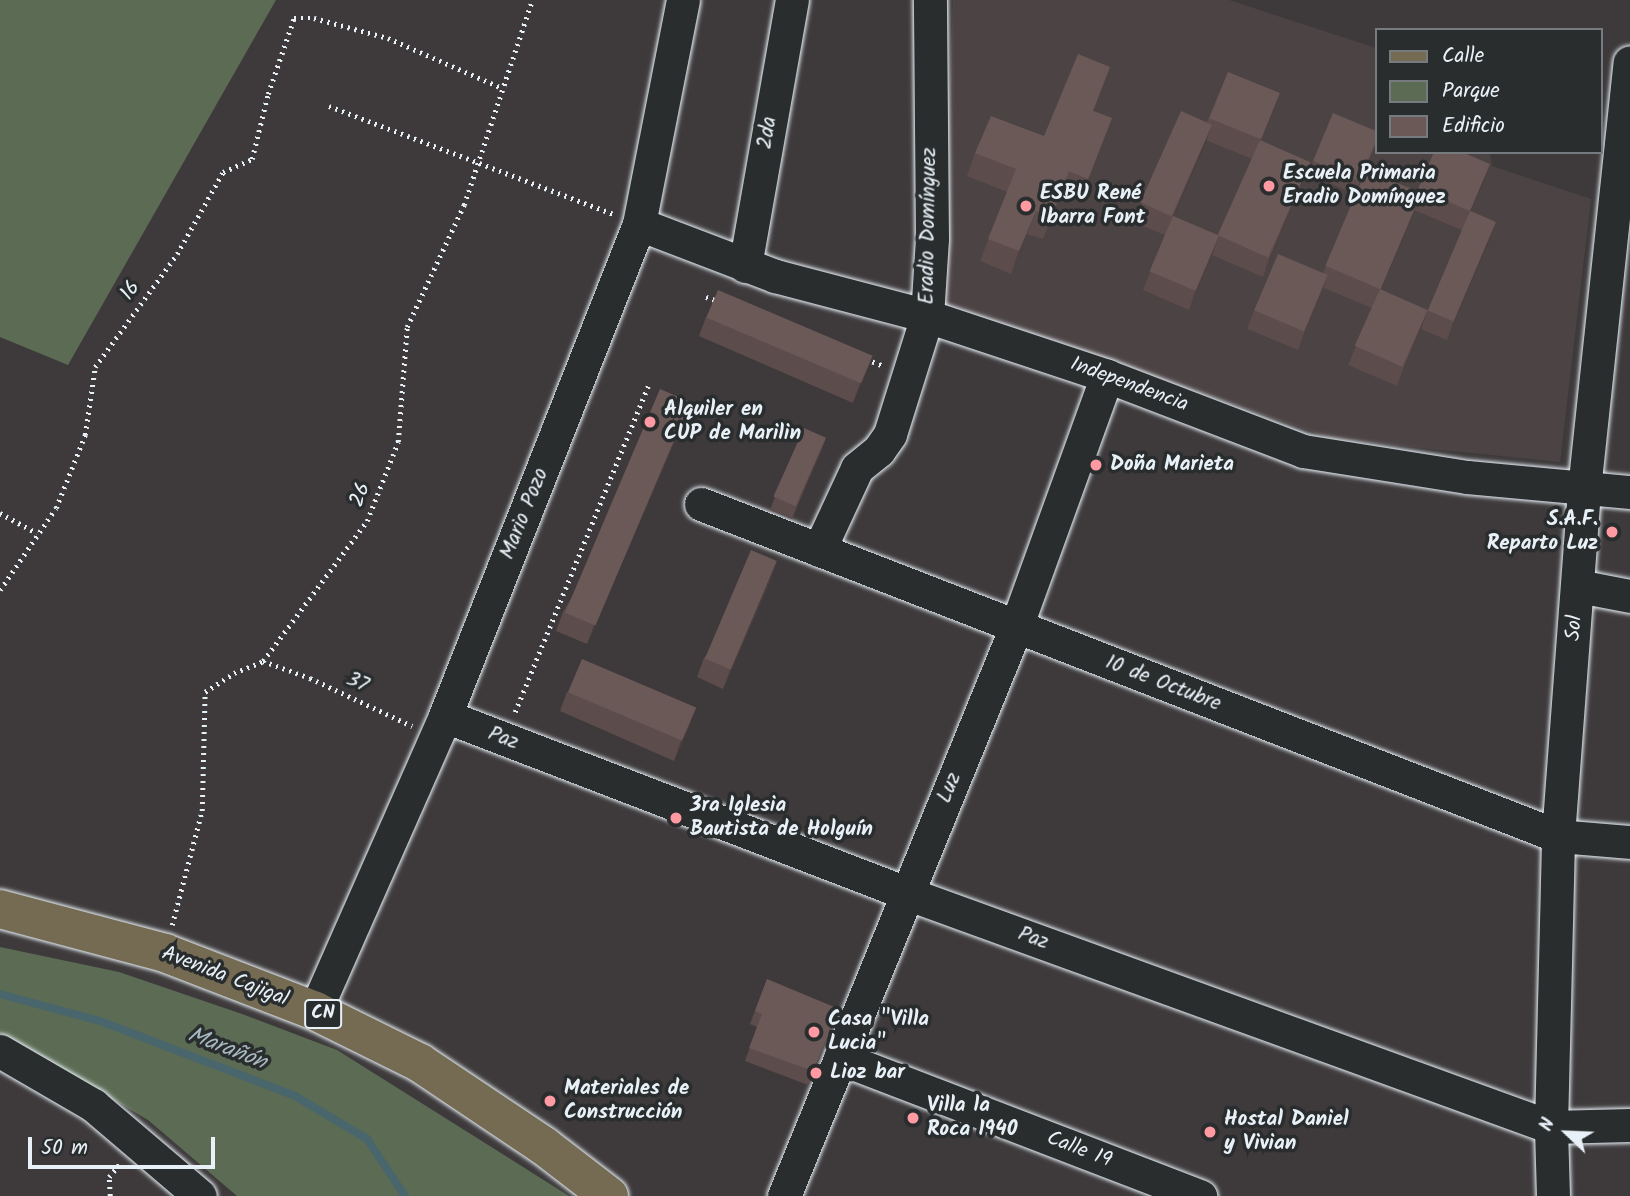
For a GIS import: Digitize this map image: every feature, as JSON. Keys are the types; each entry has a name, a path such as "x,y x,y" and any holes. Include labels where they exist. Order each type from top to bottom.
{"main road":[{"name":"Avenida Cajigal","path":"0,909 165,953 316,1011 420,1063 544,1146 609,1196"}],"street":[{"name":"Mario Pozo","path":"316,1011 440,727 639,224 683,0"},
{"name":"2da","path":"745,266 792,0"},
{"name":"Eradio Domínguez","path":"819,550 857,468 879,450 890,434 927,316 932,239 930,0"},
{"name":"Sol","path":"1553,1196 1551,1127 1558,836 1584,489 1625,177 1630,62"},
{"name":"Independencia","path":"639,224 745,266 927,316 1107,376 1303,451 1467,477 1630,492"},
{"name":"Luz","path":"784,1196 1016,627 1107,376"},
{"name":"10 de Octubre","path":"701,504 1558,836 1630,842"},
{"path":"1578,586 1630,596"},
{"name":"Paz","path":"440,727 504,739 906,893 1551,1127 1630,1125"},
{"path":"0,1051 93,1105 200,1196"},
{"name":"Calle 19","path":"840,1058 1200,1196"}],"path":[{"name":"26","path":"263,662 368,521 398,442 407,327 464,205 532,0"},
{"name":"16","path":"0,590 56,508 85,435 95,367 177,254 223,172 252,159 268,94 294,18 314,18 388,38 503,88"},
{"path":"329,106 639,224"},
{"path":"706,297 731,307"},
{"path":"858,356 908,376"},
{"path":"504,739 648,386"},
{"path":"0,513 37,534"},
{"path":"165,953 202,811 205,692 234,673 263,662"},
{"name":"37","path":"263,662 440,727"}],"shaded area":[{"path":"953,0 1229,0 1374,47 1374,154 1490,154 1492,166 1591,199 1560,462 1333,439 941,303"}],"green space":[{"path":"0,0 276,0 68,365 0,337"},
{"path":"0,947 119,972 337,1050 569,1196 237,1196 148,1120 0,1033"}],"building":[{"path":"1078,54 1110,67 1093,111 1112,118 1088,179 1069,171 1051,217 1036,211 1019,251 988,239 1016,169 975,153 991,116 1044,136"},
{"path":"1228,72 1280,93 1261,139 1209,118"},
{"path":"1181,111 1212,125 1171,216 1140,202"},
{"path":"1333,113 1374,130 1374,146 1359,181 1313,161"},
{"path":"1260,140 1310,162 1268,257 1218,235"},
{"path":"1433,154 1467,154 1490,164 1470,211 1418,189"},
{"path":"1366,170 1421,193 1381,289 1325,266"},
{"path":"1470,211 1496,222 1454,321 1428,310"},
{"path":"1173,216 1219,236 1196,291 1150,271"},
{"path":"1278,254 1328,275 1304,331 1254,310"},
{"path":"1380,289 1428,310 1402,367 1355,346"},
{"path":"718,290 873,356 861,383 706,318"},
{"path":"660,389 690,402 595,626 565,613"},
{"path":"804,428 826,438 795,506 773,497"},
{"path":"751,550 777,561 731,670 705,659"},
{"path":"582,659 696,707 682,741 568,692"},
{"path":"767,979 839,1009 813,1071 749,1048 762,1014 755,1011"}],"waterway":[{"name":"Marañón","path":"0,994 100,1021 295,1096 367,1139 405,1196"}],"place":[{"name":"Escuela Primaria Eradio Domínguez","path":"1269,186"},
{"name":"ESBU René Ibarra Font","path":"1026,206"},
{"name":"Alquiler en CUP de Marilin","path":"650,422"},
{"name":"Doña Marieta","path":"1096,465"},
{"name":"S.A.F. Reparto Luz","path":"1612,532"},
{"name":"3ra Iglesia Bautista de Holguín","path":"676,818"},
{"name":"Casa \"Villa Lucia\"","path":"814,1032"},
{"name":"Lioz bar","path":"816,1073"},
{"name":"Materiales de Construcción","path":"550,1101"},
{"name":"Villa la Roca 1940","path":"913,1118"},
{"name":"Hostal Daniel y Vivian","path":"1210,1132"}]}
